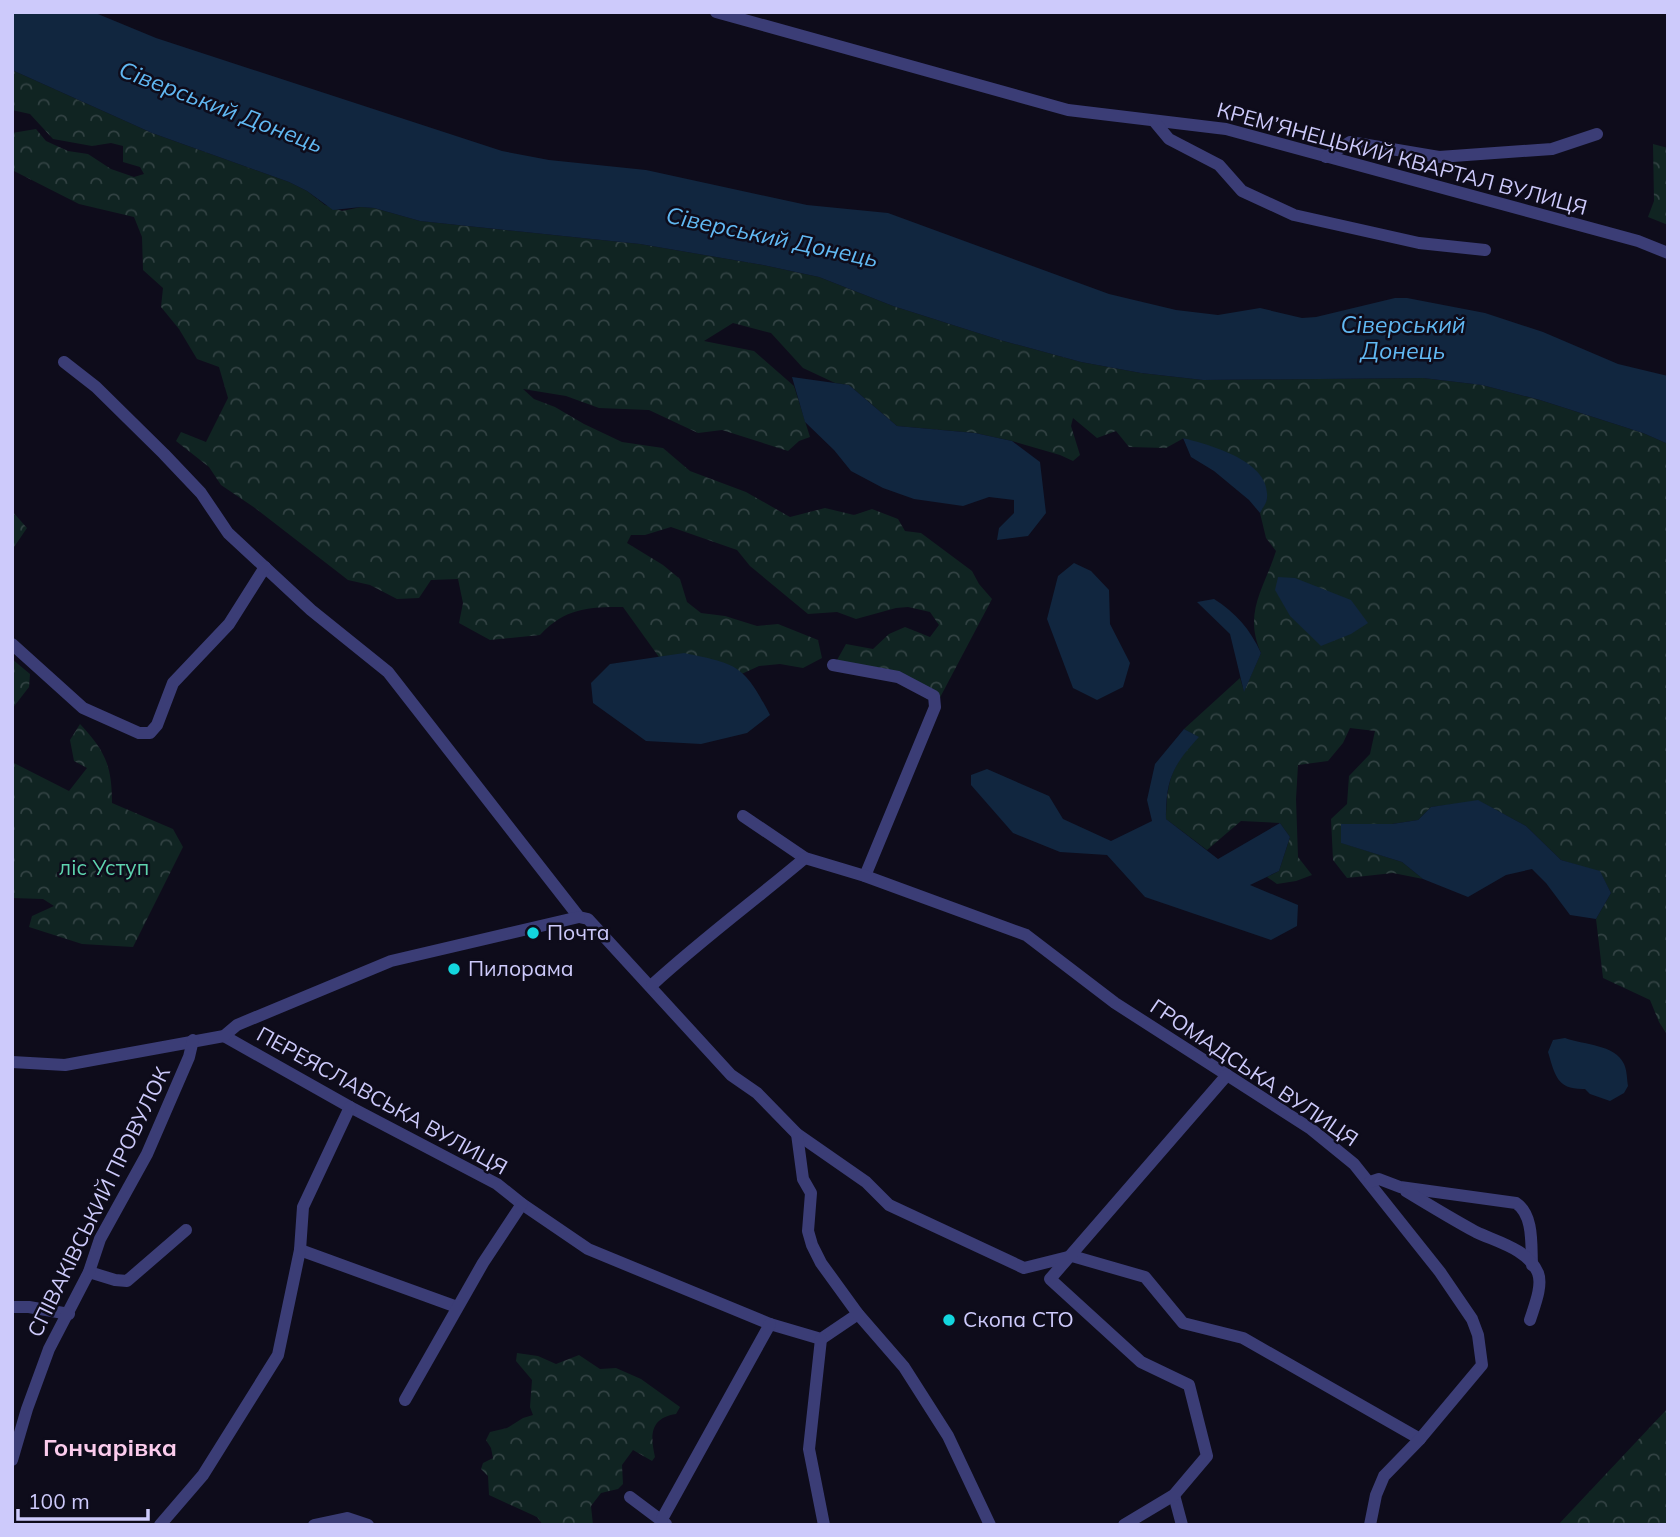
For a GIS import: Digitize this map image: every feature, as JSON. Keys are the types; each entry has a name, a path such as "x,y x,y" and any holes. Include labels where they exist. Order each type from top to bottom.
{"street":[{"name":"КРЕМ’ЯНЕЦЬКИЙ КВАРТАЛ ВУЛИЦЯ","path":"716,12 1068,110 1226,130 1638,241 1668,253"},
{"path":"1154,121 1169,139 1219,165 1242,191 1294,215 1419,243 1485,250"},
{"path":"1326,157 1350,142 1439,157 1552,149 1597,134"},
{"path":"64,362 96,387 164,454 201,493 228,533 312,610 388,671 579,917"},
{"path":"12,644 83,708 139,733 150,733 157,725 173,683 229,624 265,567"},
{"path":"833,665 898,677 933,696 935,707 865,876"},
{"name":"ГРОМАДСЬКА ВУЛИЦЯ","path":"743,816 805,858 865,876 1026,935 1115,1003 1311,1129 1354,1164 1370,1182 1440,1272 1472,1319 1478,1335 1482,1364 1420,1439 1384,1476 1376,1495 1370,1525"},
{"path":"652,985 699,942 718,930 805,858"},
{"path":"12,1062 65,1065 224,1036 237,1026 391,961 579,917 589,919 731,1074 757,1093 797,1134 866,1182 889,1205 1024,1268 1072,1256 1145,1277 1184,1322 1243,1338 1420,1439"},
{"name":"ПЕРЕЯСЛАВСЬКА ВУЛИЦЯ","path":"224,1036 350,1107 497,1184 522,1205 587,1249 770,1324 821,1339"},
{"name":"СПІВАКІВСЬКИЙ ПРОВУЛОК","path":"12,1460 49,1349 89,1272 100,1239 147,1154 189,1057 193,1040"},
{"path":"1125,1525 1174,1495 1208,1456 1189,1385 1141,1362 1050,1279 1227,1075"},
{"path":"160,1525 203,1475 278,1355 300,1250 303,1207 350,1107"},
{"path":"797,1134 803,1179 811,1193 808,1231 811,1245 858,1314 904,1367 948,1436 990,1525"},
{"path":"1370,1182 1379,1179 1400,1187 1509,1247 1532,1265 1540,1282 1530,1321"},
{"path":"1400,1187 1516,1203 1523,1208 1528,1218 1532,1265"},
{"path":"405,1400 457,1307 522,1205"},
{"path":"89,1272 127,1281 186,1230"},
{"path":"300,1250 457,1307"},
{"path":"12,1307 69,1314"},
{"path":"824,1525 809,1449 821,1339 858,1314"},
{"path":"630,1497 664,1522 770,1324"},
{"path":"1174,1495 1182,1525"},
{"path":"314,1525 347,1518 368,1525"}],"green space":[{"path":"12,70 152,133 289,182 307,191 325,205 342,211 361,207 374,208 420,221 640,244 763,265 819,277 893,306 1000,340 1081,362 1141,373 1203,380 1423,378 1482,385 1540,400 1643,433 1668,444 1668,1036 1650,1000 1603,978 1596,919 1611,893 1600,872 1561,860 1526,826 1479,801 1431,807 1418,820 1392,824 1342,843 1402,862 1423,879 1393,873 1347,878 1333,860 1331,819 1347,804 1349,776 1370,754 1375,731 1350,728 1343,743 1328,761 1298,765 1298,857 1312,875 1277,884 1267,877 1279,871 1290,837 1280,823 1241,821 1207,850 1166,819 1172,774 1198,737 1184,729 1240,678 1244,691 1261,653 1254,625 1255,613 1276,551 1266,538 1260,513 1267,499 1184,438 1166,448 1129,447 1116,431 1097,438 1073,418 1071,426 1080,455 1073,461 1012,441 975,433 897,426 849,385 835,383 803,368 771,333 733,323 704,341 754,351 794,386 810,437 799,441 788,451 722,430 698,433 649,410 599,408 566,396 523,389 534,399 622,442 663,448 690,471 746,492 790,517 825,508 854,515 872,509 898,519 905,531 921,533 972,571 992,599 935,707 933,696 837,660 846,644 873,649 889,634 905,627 930,637 939,625 930,612 908,607 896,608 856,619 837,612 808,614 750,566 737,550 671,527 645,535 631,535 627,543 680,579 687,602 701,613 725,616 757,626 778,624 818,640 822,658 803,668 780,664 759,666 722,683 669,671 623,607 588,609 568,614 540,635 490,640 459,623 463,603 458,579 431,580 419,598 397,599 370,585 348,580 221,485 209,467 176,441 181,432 206,442 228,398 219,367 197,359 179,329 161,307 163,288 143,270 142,237 134,217 79,204 12,170 12,133 36,129 46,141 68,151 88,154 111,169 134,177 144,174 140,167 123,162 123,146 111,143 92,146 53,139 30,114 12,110"},
{"path":"1653,144 1668,148 1668,225 1648,217 1654,201"},
{"path":"12,511 27,528 12,550"},
{"path":"12,659 30,674 29,687 12,709"},
{"name":"ліс Уступ","path":"80,724 96,742 105,759 111,778 112,803 173,829 183,847 133,947 82,944 29,927 32,916 54,906 43,899 12,898 12,762 69,791 87,768 74,761 70,740"},
{"path":"517,1353 538,1356 556,1364 579,1355 600,1369 616,1368 641,1379 680,1407 676,1414 661,1419 654,1429 655,1457 652,1461 633,1450 622,1465 623,1484 618,1489 601,1493 591,1506 593,1525 543,1525 537,1517 489,1495 488,1476 481,1469 483,1463 493,1458 486,1440 490,1432 507,1428 533,1415 530,1407 532,1380 516,1361"},
{"path":"1668,1408 1668,1525 1558,1525"}],"water":[{"name":"Сіверський Донець","path":"12,12 93,12 156,38 502,151 549,160 646,170 807,205 888,213 1109,294 1176,310 1218,315 1260,308 1302,318 1395,298 1407,298 1485,313 1543,332 1618,364 1668,376 1668,444 1643,433 1540,400 1482,385 1423,378 1203,380 1141,373 1081,362 1000,340 893,306 819,277 763,265 640,244 420,221 374,208 333,210 289,182 152,133 12,70"},
{"path":"792,377 849,385 897,426 975,433 1012,441 1040,462 1046,513 1028,536 997,540 999,528 1014,513 1014,500 989,497 963,506 914,499 883,488 851,471 805,422"},
{"path":"1183,438 1237,457 1259,474 1266,485 1267,498 1260,513 1249,500 1214,471 1191,457"},
{"path":"1074,563 1091,571 1109,590 1110,624 1130,663 1123,687 1097,700 1073,688 1047,619 1058,576"},
{"path":"1278,577 1295,578 1351,600 1368,623 1351,634 1321,646 1290,616 1275,590"},
{"path":"1214,599 1242,622 1261,653 1244,692 1230,634 1197,602"},
{"path":"684,653 717,660 738,669 753,686 770,715 747,733 701,744 646,741 593,703 591,683 610,664"},
{"path":"1184,729 1199,737 1172,774 1167,794 1166,819 1218,859 1280,823 1290,837 1279,871 1250,885 1298,905 1297,926 1271,940 1145,897 1107,855 1060,852 1013,833 971,785 971,775 987,769 1049,796 1063,819 1111,841 1152,821 1147,800 1155,764"},
{"path":"1478,800 1526,826 1561,860 1600,871 1611,893 1596,919 1570,915 1532,869 1506,875 1468,897 1423,879 1402,862 1341,843 1341,824 1392,824 1418,820 1431,807"},
{"path":"1565,1038 1606,1049 1620,1057 1627,1075 1628,1086 1624,1093 1610,1101 1590,1094 1585,1089 1563,1084 1555,1074 1548,1052 1553,1040"}],"place":[{"name":"Почта","path":"533,933"},
{"name":"Пилорама","path":"454,969"},
{"name":"Скопа СТО","path":"949,1320"}],"district":[{"name":"Гончарівка","path":"110,1448"}]}
